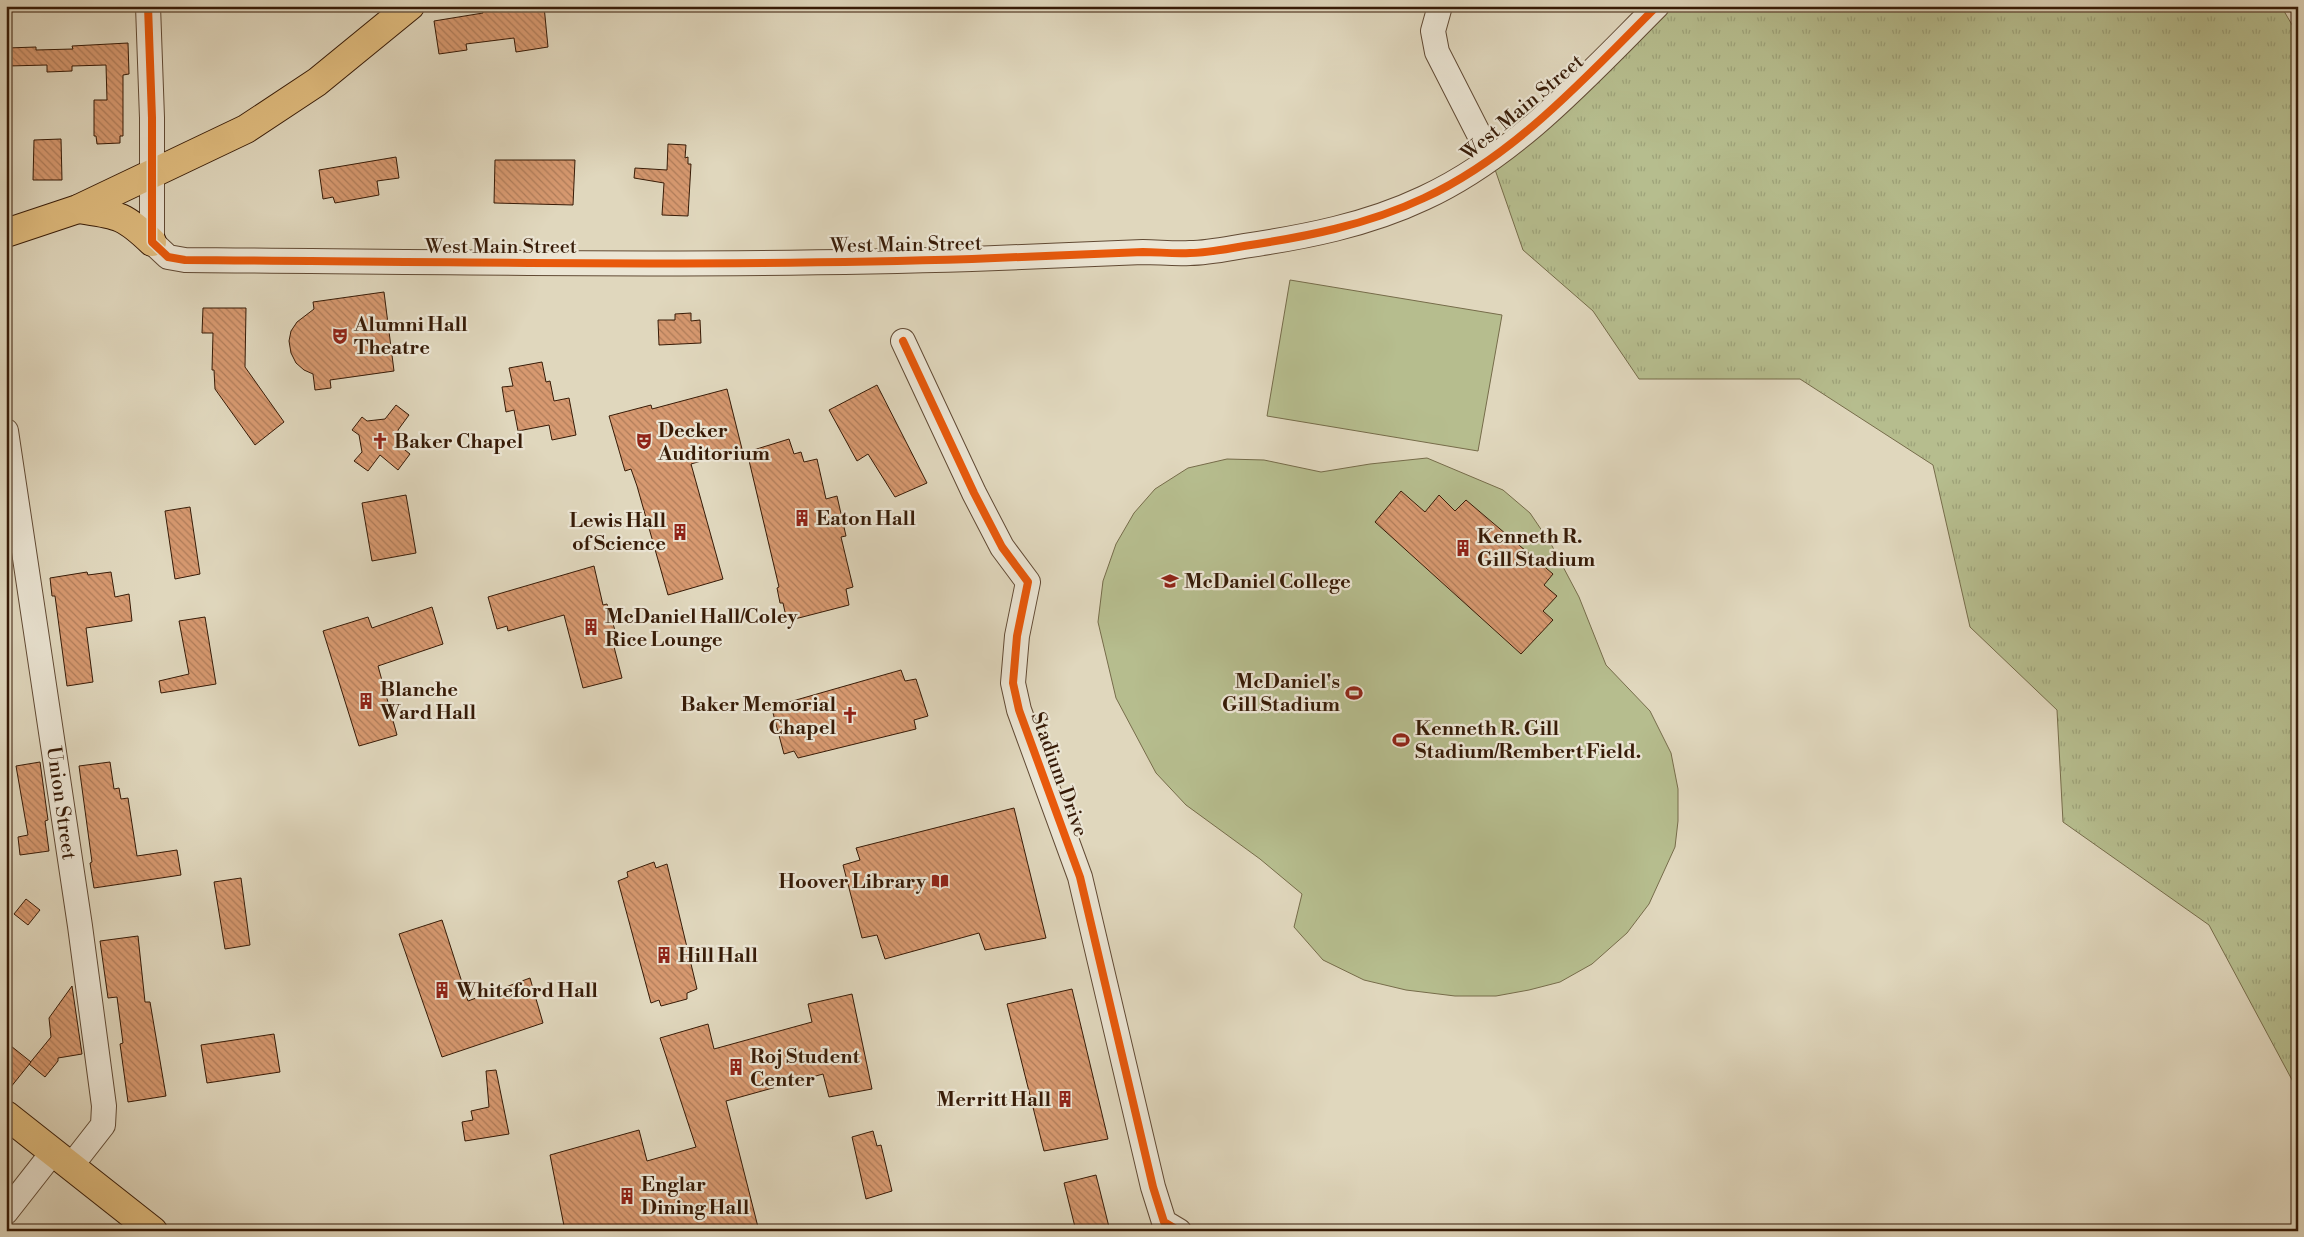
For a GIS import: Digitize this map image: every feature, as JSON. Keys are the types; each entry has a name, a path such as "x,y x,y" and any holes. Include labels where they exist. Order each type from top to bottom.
{"main road":[{"path":"6,233 78,209 212,146 289,102 317,82 410,6"},
{"path":"78,209 117,215 136,227 152,242"},
{"path":"6,1115 153,1231"}],"street":[{"path":"148,6 152,118 152,242"},
{"path":"1440,6 1433,31 1436,52 1490,158"},
{"name":"West Main Street","path":"152,242 168,257 185,260 865,262 1144,252 1192,254 1294,238 1384,215 1425,198 1461,178 1528,129 1596,68 1657,6"},
{"name":"Stadium Drive","path":"903,341 978,501 1002,547 1028,582 1017,636 1014,683 1019,710 1080,877 1153,1187 1164,1222 1179,1231"},
{"name":"Union Street","path":"6,431 80,926 104,1106 103,1125 62,1159 6,1212"}],"green space":[{"path":"1657,6 2281,6 2298,35 2298,1091 2209,925 2063,822 2057,710 1970,627 1933,465 1800,379 1639,379 1593,311 1523,250 1491,158"},
{"path":"1290,280 1502,315 1478,451 1267,416"},
{"name":"Kenneth R. Gill Stadium/Rembert Field.","path":"1427,458 1503,490 1530,513 1551,544 1579,597 1606,665 1650,711 1671,753 1678,789 1678,821 1675,847 1649,904 1627,933 1592,964 1560,982 1496,996 1455,996 1406,990 1364,980 1323,960 1294,927 1302,894 1260,859 1186,805 1156,773 1116,698 1098,622 1103,581 1116,544 1134,513 1155,489 1188,468 1227,459 1264,460 1321,472 1370,464"}],"building":[{"path":"482,6 544,6 548,47 516,52 514,38 466,44 467,50 439,54 434,21 483,13"},
{"path":"128,43 129,74 123,75 123,136 120,136 120,143 97,144 96,136 94,136 94,100 107,100 106,65 72,66 72,71 47,72 47,65 8,66 7,48 36,47 36,50 73,49 72,46"},
{"path":"61,139 62,180 33,180 34,140"},
{"path":"668,144 686,145 685,158 688,157 688,164 691,164 688,216 662,215 664,183 634,178 635,168 667,170"},
{"path":"396,157 399,178 377,181 379,195 335,203 333,197 323,199 319,170"},
{"path":"495,160 575,160 573,205 494,203"},
{"name":"Alumni Hall Theatre","path":"384,292 394,371 330,380 331,388 315,390 313,374 304,370 296,363 291,353 289,341 291,331 297,322 314,309 313,302"},
{"path":"203,308 246,308 245,367 284,422 255,445 215,389 214,370 212,370 213,333 202,333"},
{"path":"691,313 691,321 700,320 701,343 659,345 658,320 675,320 675,314"},
{"path":"542,362 546,382 550,381 554,401 569,398 576,435 552,440 549,425 518,431 514,410 506,412 502,387 513,386 509,368"},
{"path":"877,385 927,483 895,497 868,454 857,461 829,410"},
{"path":"727,389 742,449 691,464 723,579 668,595 637,486 631,469 625,471 609,416 651,405 652,409"},
{"name":"Baker Chapel","path":"396,405 409,415 398,430 400,446 410,454 398,470 380,455 368,471 354,461 362,452 359,435 352,430 362,417 367,421 385,419"},
{"name":"Eaton Hall","path":"789,439 794,454 801,452 804,462 817,459 826,499 837,496 846,536 841,537 853,587 846,589 849,605 787,621 783,603 780,603 777,588 779,587 747,452"},
{"name":"Kenneth R. Gill Stadium","path":"1401,491 1425,512 1439,495 1455,511 1466,500 1553,574 1544,585 1557,596 1543,611 1553,620 1521,654 1375,522"},
{"path":"406,495 416,553 372,561 362,503"},
{"path":"190,507 200,574 175,579 165,511"},
{"name":"McDaniel Hall/Coley Rice Lounge","path":"594,566 603,605 607,604 617,637 612,639 622,678 583,688 564,615 508,631 507,626 497,629 488,597"},
{"path":"87,572 88,575 111,572 115,597 129,594 132,621 86,628 93,682 67,686 55,596 52,596 50,578"},
{"name":"Blanche Ward Hall","path":"432,607 443,644 378,666 397,735 359,746 323,631 368,617 372,628"},
{"path":"205,617 216,684 161,693 159,681 189,674 179,621"},
{"name":"Baker Memorial Chapel","path":"901,670 905,681 916,679 928,716 914,720 916,729 798,758 794,751 784,754 773,713 783,710 782,704"},
{"path":"40,762 48,820 45,821 49,851 20,855 18,837 28,835 16,766"},
{"path":"110,762 114,789 119,788 121,799 128,798 137,856 177,850 181,875 94,888 79,766"},
{"name":"Hoover Library","path":"1014,808 1046,938 985,950 979,933 885,959 877,935 862,938 843,865 860,860 856,848"},
{"name":"Hill Hall","path":"654,862 656,868 667,864 697,989 687,993 687,999 661,1006 659,1000 651,1003 618,881 628,877 627,872"},
{"path":"241,878 250,945 225,949 214,882"},
{"path":"26,899 40,910 28,925 14,914"},
{"name":"Whiteford Hall","path":"442,920 468,1001 530,978 543,1023 442,1057 399,934"},
{"path":"138,936 145,1002 150,1002 166,1096 128,1102 120,1044 123,1043 117,997 108,998 100,941"},
{"path":"72,986 82,1054 58,1058 58,1061 45,1077 29,1064 51,1037 49,1018"},
{"name":"Merritt Hall","path":"1072,989 1108,1139 1044,1151 1007,1004"},
{"path":"852,994 872,1089 829,1097 823,1074 726,1101 759,1231 565,1231 550,1155 639,1130 647,1161 696,1147 660,1038 708,1024 714,1049 812,1022 808,1004"},
{"path":"274,1034 280,1072 207,1083 201,1045"},
{"path":"6,1042 31,1062 6,1093"},
{"path":"496,1070 509,1134 465,1141 462,1122 473,1120 471,1111 489,1107 486,1071"},
{"path":"873,1131 877,1146 881,1145 892,1191 866,1199 852,1137"},
{"path":"1096,1175 1110,1231 1076,1231 1064,1183"}],"cycle path":[{"path":"148,6 152,118 152,242 168,257 185,260 480,263 775,263 972,259 1143,252 1196,253 1217,251 1336,229 1380,216 1424,198 1457,181 1489,160 1519,137 1577,86 1657,6"},
{"path":"903,341 974,493 1002,547 1028,582 1017,636 1013,683 1019,710 1080,877 1153,1187 1164,1222 1179,1231"}],"place":[{"name":"Alumni Hall Theatre","path":"340,336"},
{"name":"Baker Chapel","path":"380,441"},
{"name":"Decker Auditorium","path":"644,441"},
{"name":"Eaton Hall","path":"802,518"},
{"name":"Lewis Hall of Science","path":"680,532"},
{"name":"Kenneth R. Gill Stadium","path":"1463,548"},
{"name":"McDaniel College","path":"1170,581"},
{"name":"McDaniel Hall/Coley Rice Lounge","path":"591,627"},
{"name":"McDaniel's Gill Stadium","path":"1354,693"},
{"name":"Blanche Ward Hall","path":"366,701"},
{"name":"Baker Memorial Chapel","path":"850,715"},
{"name":"Kenneth R. Gill Stadium/Rembert Field.","path":"1401,740"},
{"name":"Hoover Library","path":"940,881"},
{"name":"Hill Hall","path":"664,955"},
{"name":"Whiteford Hall","path":"442,990"},
{"name":"Roj Student Center","path":"736,1067"},
{"name":"Merritt Hall","path":"1065,1099"},
{"name":"Englar Dining Hall","path":"627,1196"}]}
